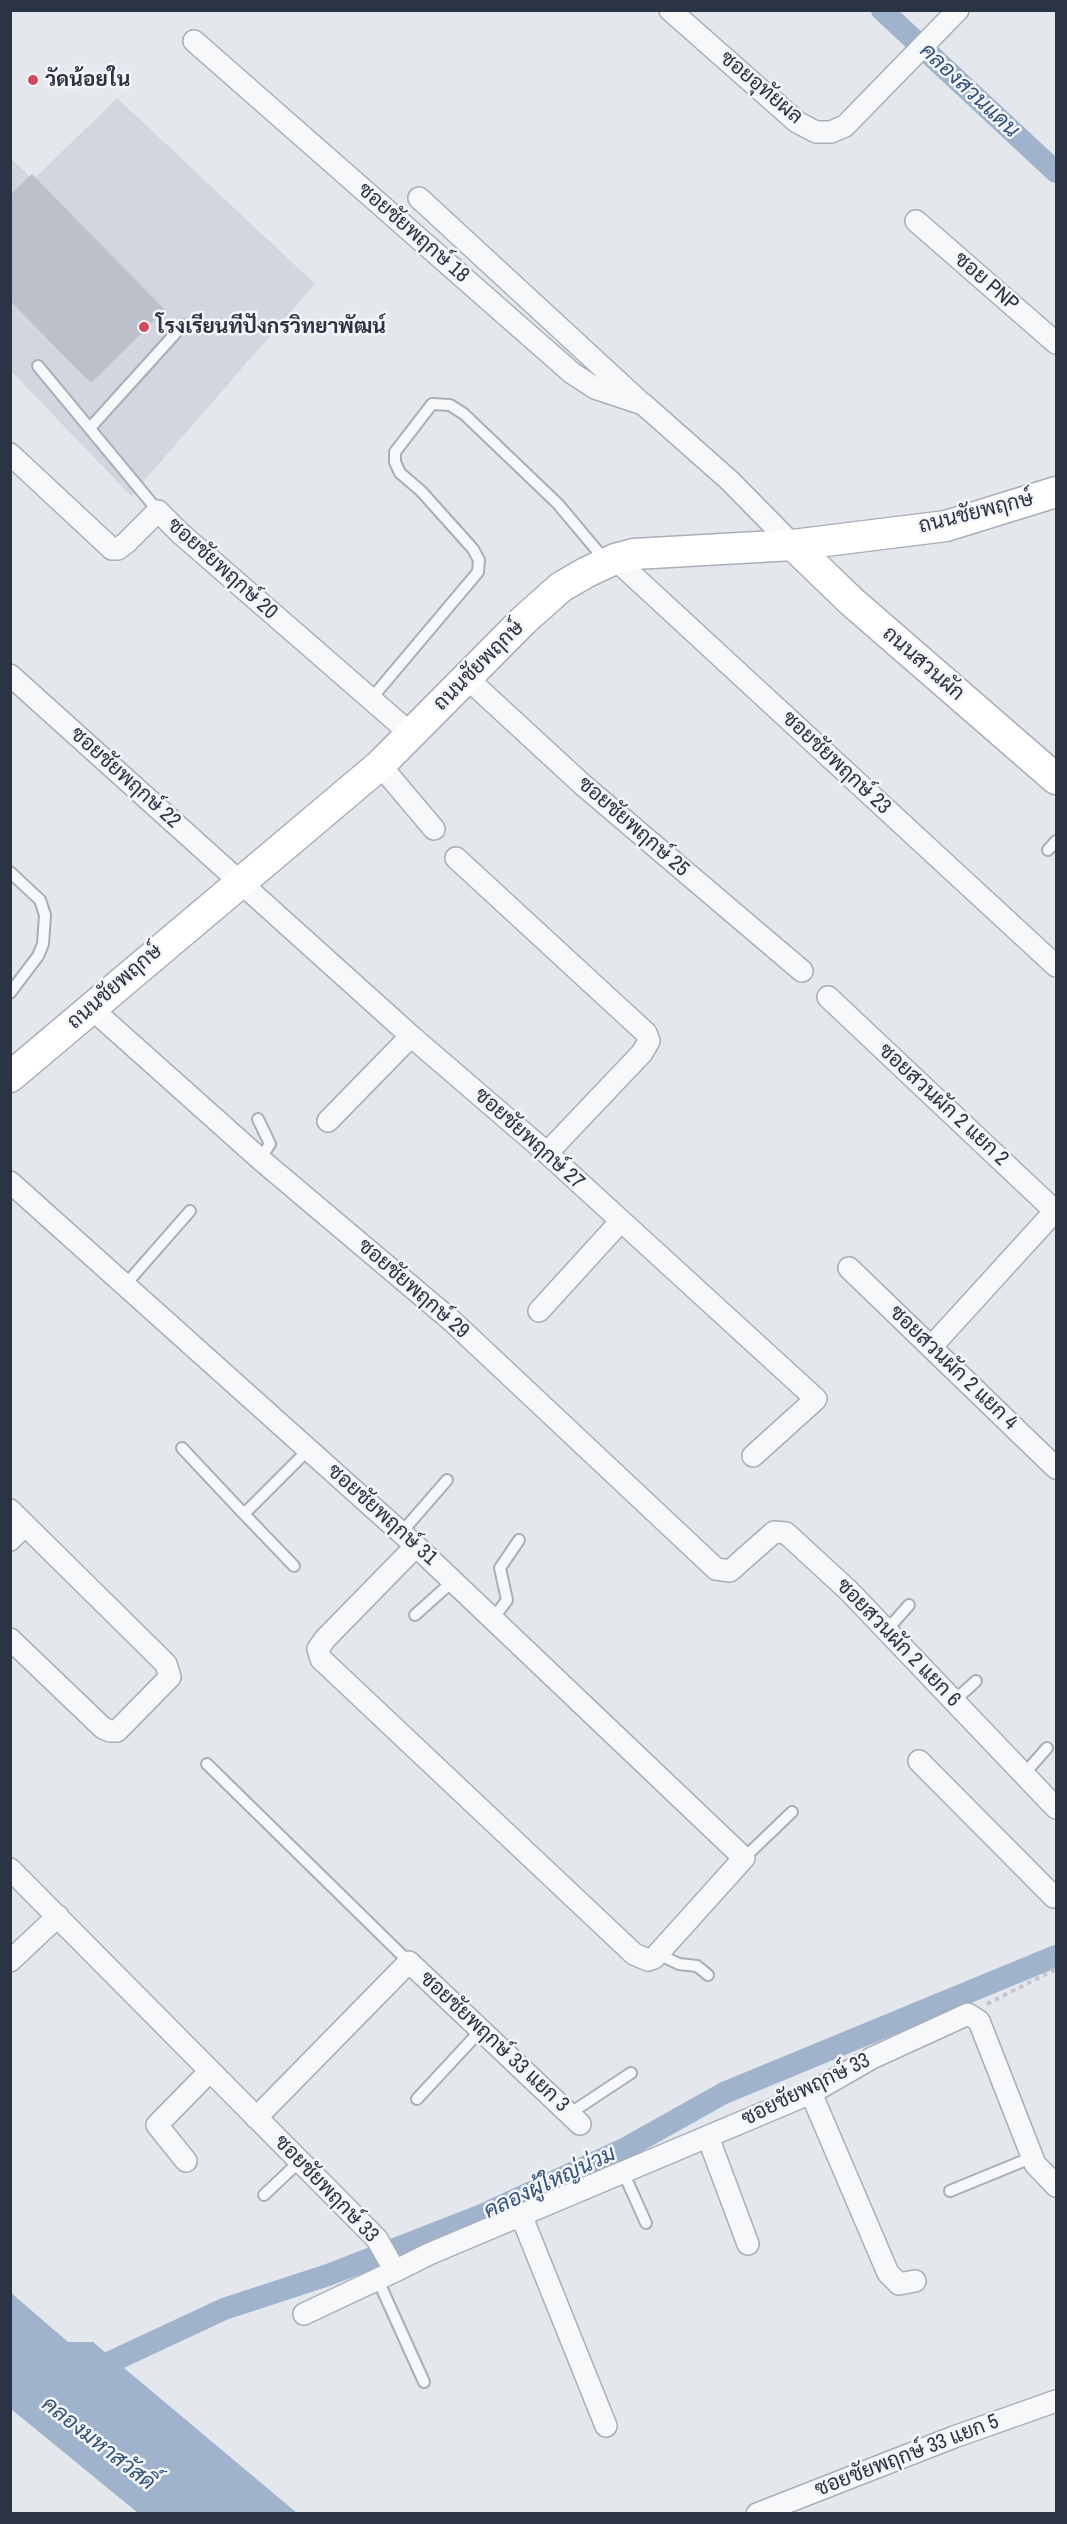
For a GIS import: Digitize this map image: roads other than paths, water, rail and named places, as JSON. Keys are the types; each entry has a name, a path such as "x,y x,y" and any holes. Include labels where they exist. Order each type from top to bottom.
{"street":[{"name":"ซอยอุทัยผล","path":"670,10 797,122 816,132 831,132 845,126 958,10"},
{"name":"ซอยชัยพฤกษ์ 18","path":"194,41 572,373 595,388 643,404"},
{"name":"ซอยชัยพฤกษ์ 18","path":"419,198 729,480 793,545"},
{"name":"ซอย PNP","path":"916,221 1056,343"},
{"name":"ซอยชัยพฤกษ์ 20","path":"10,454 112,549 118,549 126,543 158,511 180,533 411,734"},
{"name":"ถนนชัยพฤกษ์","path":"10,1077 380,765 561,587 611,560 634,554 704,548 793,545 946,526 1056,492"},
{"name":"ถนนสวนผัก","path":"793,545 851,601 1056,779"},
{"name":"ซอยชัยพฤกษ์ 23","path":"611,560 1056,966"},
{"name":"ซอยชัยพฤกษ์ 22","path":"10,675 240,881"},
{"name":"ซอยชัยพฤกษ์ 25","path":"468,679 583,785 802,971"},
{"path":"380,765 434,829"},
{"path":"456,858 646,1033 650,1041 642,1053 547,1153"},
{"name":"ซอยชัยพฤกษ์ 27","path":"240,881 411,1036 547,1153 816,1399 753,1456"},
{"name":"ซอยสวนผัก 2 แยก 2","path":"828,997 1056,1211"},
{"name":"ซอยชัยพฤกษ์ 29","path":"91,1008 260,1159 452,1321 716,1569 730,1571"},
{"path":"328,1121 411,1036"},
{"name":"ซอยชัยพฤกษ์ 31","path":"10,1182 409,1540 744,1858"},
{"path":"932,1346 1056,1211"},
{"path":"539,1311 621,1221"},
{"name":"ซอยสวนผัก 2 แยก 4","path":"849,1268 1056,1468"},
{"path":"10,1540 18,1517 166,1664 170,1677 117,1731 110,1731 103,1728 10,1640"},
{"name":"ซอยสวนผัก 2 แยก 6","path":"730,1571 774,1532 781,1531 849,1592 1056,1808"},
{"path":"409,1540 325,1639 318,1649 321,1659 634,1954 648,1960 660,1955 744,1858"},
{"path":"919,1761 1056,1897"},
{"name":"ซอยชัยพฤกษ์ 33","path":"10,1869 377,2239 388,2267 624,2174 811,2092 872,2058 968,2014 978,2021 1033,2157"},
{"path":"10,1961 58,1916"},
{"name":"ซอยชัยพฤกษ์ 33 แยก 3","path":"256,2118 409,1962 574,2119"},
{"path":"186,2161 158,2125 210,2071"},
{"path":"811,2092 888,2272 899,2284 915,2282"},
{"path":"708,2137 748,2244"},
{"path":"1033,2157 1035,2164 1056,2186"},
{"path":"521,2215 606,2426"},
{"path":"304,2314 388,2267"},
{"name":"ซอยชัยพฤกษ์ 33 แยก 5","path":"757,2514 954,2437 1056,2401"}],"lane":[{"path":"90,428 183,325"},
{"path":"38,366 158,511"},
{"path":"371,699 478,572 479,560 473,549 421,491 400,473 395,462 395,452 432,404 450,405 464,414 558,504 611,560"},
{"path":"1048,850 1056,841"},
{"path":"10,872 40,900 45,915 43,944 38,956 10,993"},
{"path":"258,1119 270,1144 260,1159"},
{"path":"126,1284 190,1211"},
{"path":"182,1448 294,1566"},
{"path":"244,1514 309,1449"},
{"path":"409,1540 447,1480"},
{"path":"494,1619 507,1600 500,1568 519,1540"},
{"path":"415,1615 453,1581"},
{"path":"886,1631 909,1605"},
{"path":"954,1701 976,1681"},
{"path":"1024,1774 1047,1748"},
{"path":"207,1764 409,1962"},
{"path":"744,1858 792,1812"},
{"path":"660,1955 680,1964 697,1966 708,1975"},
{"path":"417,2099 481,2030"},
{"path":"574,2119 631,2073"},
{"path":"950,2191 1033,2157"},
{"path":"264,2194 300,2161"},
{"path":"624,2174 646,2223"},
{"path":"388,2267 424,2382"}],"water":[{"name":"คลองมหาสวัสดิ์","path":"10,2292 68,2342 93,2342 297,2513 138,2513 11,2409"}],"waterway":[{"name":"คลองสวนแดน","path":"882,10 1056,172"},
{"name":"คลองผู้ใหญ่น่วม","path":"87,2373 224,2309 328,2275 482,2215 624,2149 724,2093 1056,1956"}],"place":[{"name":"วัดน้อยใน","path":"33,80"},
{"name":"โรงเรียนทีปังกรวิทยาพัฒน์","path":"144,327"}]}
